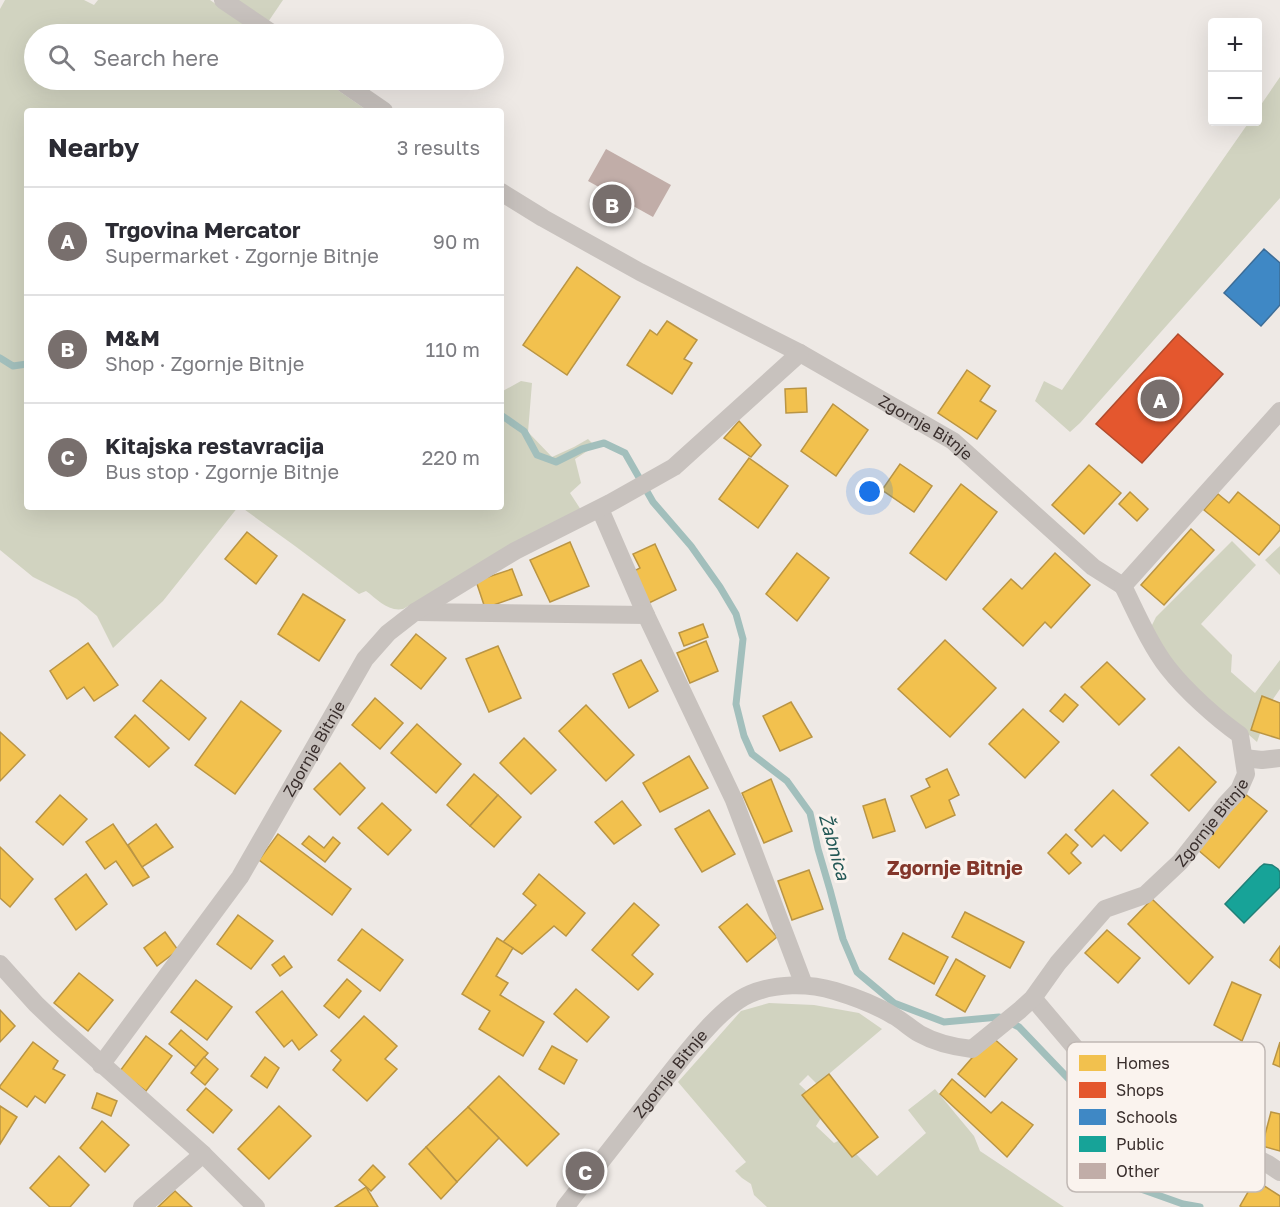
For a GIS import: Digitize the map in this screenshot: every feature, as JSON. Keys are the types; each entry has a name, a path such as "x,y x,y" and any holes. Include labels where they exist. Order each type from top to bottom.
{"street":[{"path":"223,0 258,24"},
{"path":"354,90 380,108"},
{"name":"Zgornje Bitnje","path":"504,194 640,272 800,354 953,441 1093,567 1123,586 1157,652 1169,669 1222,722 1240,735 1246,774 1239,790 1180,862 1145,895 1105,909 1058,963 1027,1004 972,1048 954,1047 920,1034 894,1016 834,990 804,985 772,987 749,994 732,1005 688,1051 565,1207"},
{"name":"Zgornje Bitnje","path":"101,1065 240,877 365,659 388,633 415,612 515,551 631,492 674,467 800,354"},
{"path":"1123,586 1280,411"},
{"path":"600,508 646,615 734,800 804,985"},
{"path":"415,612 646,615"},
{"path":"1244,758 1262,760 1280,758"},
{"path":"0,964 36,1004 202,1154 256,1207"},
{"path":"1027,1004 1067,1042"},
{"path":"142,1207 202,1154"},
{"path":"1265,1162 1280,1172"}],"green space":[{"path":"5,0 84,0 94,5 98,0 210,0 245,24 24,24 24,90 338,90 364,108 24,108 24,510 236,510 163,601 113,648 97,616 77,599 33,577 0,550 0,9"},
{"path":"237,0 283,0 268,22"},
{"path":"1280,77 1280,198 1070,432 1035,401 1044,381 1062,390 1246,126 1262,126 1262,103"},
{"path":"521,381 532,383 528,432 552,457 588,439 595,446 575,459 581,483 570,493 581,510 403,609 392,609 366,591 359,594 245,510 504,510 504,390"},
{"path":"1232,541 1256,565 1201,624 1232,655 1231,672 1255,693 1280,660 1280,689 1271,702 1257,742 1180,674 1151,627 1156,617"},
{"path":"1280,546 1280,575 1265,560"},
{"path":"769,1003 814,1005 859,1013 882,1029 817,1084 808,1075 799,1084 815,1099 809,1105 821,1118 816,1126 834,1143 842,1139 877,1176 926,1133 908,1110 935,1089 974,1136 980,1151 1064,1207 767,1207 754,1195 751,1184 735,1171 746,1162 678,1082 741,1011"}],"building: Homes":[{"path":"577,267 620,297 567,375 523,345"},
{"path":"667,321 697,340 684,359 692,363 672,394 627,365 650,330 657,335"},
{"path":"967,370 990,386 980,401 996,411 977,439 938,413"},
{"path":"806,388 807,412 786,413 785,389"},
{"path":"833,404 868,430 836,476 801,451"},
{"path":"739,421 761,445 751,457 724,438"},
{"path":"749,458 788,486 758,528 719,499"},
{"path":"900,464 932,486 914,512 882,490"},
{"path":"1089,465 1121,493 1084,534 1052,505"},
{"path":"961,484 997,512 946,580 910,553"},
{"path":"1130,492 1148,509 1137,521 1119,504"},
{"path":"1238,492 1280,526 1280,530 1259,555 1204,510 1218,494 1229,503"},
{"path":"1191,529 1214,550 1164,605 1141,585"},
{"path":"247,532 277,556 256,584 225,559"},
{"path":"570,542 589,586 550,602 530,560"},
{"path":"655,544 676,590 649,603 634,571 640,568 633,554"},
{"path":"797,553 829,578 797,621 766,594"},
{"path":"1055,553 1090,585 1051,628 1045,622 1023,646 983,609 1011,579 1022,589"},
{"path":"512,569 522,595 485,608 476,581"},
{"path":"303,594 345,620 319,661 278,634"},
{"path":"703,624 708,637 684,646 679,633"},
{"path":"416,634 446,658 421,689 391,665"},
{"path":"945,640 996,688 950,737 898,689"},
{"path":"706,641 718,671 690,683 677,653"},
{"path":"88,643 118,685 94,701 84,687 67,699 50,671"},
{"path":"498,646 521,698 489,712 466,659"},
{"path":"641,660 658,691 629,708 613,674"},
{"path":"1107,662 1145,699 1119,725 1081,687"},
{"path":"161,680 206,718 189,740 143,701"},
{"path":"1065,694 1078,705 1063,722 1050,711"},
{"path":"1262,696 1280,703 1280,739 1251,730"},
{"path":"375,698 403,723 380,749 352,725"},
{"path":"241,701 281,731 235,794 195,765"},
{"path":"791,702 812,737 780,751 763,716"},
{"path":"586,705 634,755 606,781 559,731"},
{"path":"1023,709 1059,742 1025,778 989,744"},
{"path":"135,715 169,748 149,767 115,737"},
{"path":"417,724 461,764 436,793 391,753"},
{"path":"0,732 25,755 0,781"},
{"path":"524,738 556,770 531,794 500,763"},
{"path":"1179,747 1216,782 1189,811 1151,775"},
{"path":"689,756 708,788 660,812 643,783"},
{"path":"340,763 365,788 340,815 314,789"},
{"path":"947,769 959,795 949,800 955,815 926,828 911,796 930,787 926,779"},
{"path":"474,774 498,795 470,826 447,805"},
{"path":"771,779 792,831 764,843 742,793"},
{"path":"1113,790 1148,823 1121,851 1104,835 1092,847 1075,830"},
{"path":"1244,793 1267,811 1219,868 1198,850"},
{"path":"60,795 87,819 63,845 36,822"},
{"path":"498,795 521,817 494,847 470,826"},
{"path":"885,799 895,831 873,838 863,806"},
{"path":"622,801 641,825 614,844 595,822"},
{"path":"382,803 411,830 388,855 358,828"},
{"path":"709,810 735,854 702,872 675,829"},
{"path":"113,824 149,877 133,886 116,861 105,869 86,842"},
{"path":"156,824 173,847 142,867 128,845"},
{"path":"278,834 351,889 332,915 259,860"},
{"path":"1066,834 1078,845 1071,853 1081,863 1069,874 1048,853"},
{"path":"309,836 324,848 333,837 340,843 325,862 302,844"},
{"path":"0,847 33,879 10,907 0,898"},
{"path":"809,870 823,909 792,920 778,881"},
{"path":"86,874 107,904 76,930 55,899"},
{"path":"539,874 585,913 566,936 554,926 522,954 503,942 536,905 523,894"},
{"path":"1152,899 1213,957 1189,984 1128,924"},
{"path":"634,903 659,925 632,955 653,974 638,990 592,950"},
{"path":"747,904 777,937 747,962 719,927"},
{"path":"965,912 1024,942 1010,968 952,937"},
{"path":"238,915 273,941 251,969 217,944"},
{"path":"362,929 403,960 380,991 338,960"},
{"path":"1107,930 1140,958 1118,983 1085,953"},
{"path":"165,932 178,950 157,966 144,948"},
{"path":"903,933 948,957 934,984 889,959"},
{"path":"497,938 513,948 496,976 508,983 500,995 544,1022 523,1056 479,1029 490,1011 462,994"},
{"path":"1280,946 1280,968 1270,960"},
{"path":"284,956 292,967 280,976 272,965"},
{"path":"956,959 985,976 965,1012 936,995"},
{"path":"79,973 113,1000 88,1031 54,1003"},
{"path":"347,979 361,991 339,1018 324,1006"},
{"path":"196,980 232,1007 207,1040 171,1012"},
{"path":"1232,982 1261,995 1242,1041 1214,1025"},
{"path":"576,989 609,1017 587,1042 554,1014"},
{"path":"282,991 317,1035 299,1050 292,1040 284,1047 256,1012"},
{"path":"0,1010 15,1026 0,1042"},
{"path":"364,1016 397,1046 385,1059 397,1069 367,1101 333,1070 341,1060 331,1051"},
{"path":"181,1030 208,1053 196,1067 169,1044"},
{"path":"146,1036 172,1056 146,1091 120,1071"},
{"path":"991,1036 1017,1059 985,1097 958,1074"},
{"path":"33,1042 58,1061 53,1069 65,1075 45,1103 35,1096 27,1107 0,1086"},
{"path":"1280,1042 1280,1067 1273,1064"},
{"path":"552,1046 577,1060 564,1084 539,1069"},
{"path":"204,1057 218,1069 205,1085 191,1073"},
{"path":"265,1057 279,1068 267,1088 251,1076"},
{"path":"829,1074 878,1137 852,1157 802,1095"},
{"path":"499,1076 559,1134 527,1166 468,1107"},
{"path":"952,1079 991,1113 1002,1102 1033,1125 1007,1157 940,1094"},
{"path":"206,1088 232,1110 213,1133 187,1110"},
{"path":"97,1093 117,1101 111,1116 92,1108"},
{"path":"0,1106 17,1117 0,1144"},
{"path":"279,1106 311,1136 269,1179 238,1149"},
{"path":"468,1107 499,1138 457,1182 426,1147"},
{"path":"1271,1112 1280,1114 1280,1151 1265,1147 1265,1135"},
{"path":"102,1121 129,1145 105,1172 80,1148"},
{"path":"426,1147 457,1182 441,1199 409,1164"},
{"path":"59,1156 89,1185 70,1207 50,1207 30,1188"},
{"path":"373,1165 385,1177 371,1191 359,1180"},
{"path":"1265,1186 1280,1196 1280,1207 1240,1206 1248,1192 1265,1192"},
{"path":"366,1187 378,1207 335,1207"},
{"path":"175,1191 192,1207 158,1207"}],"building: Shops":[{"path":"1178,334 1223,374 1142,463 1096,424"}],"building: Schools":[{"path":"1264,249 1280,263 1280,305 1261,326 1224,293"}],"building: Public":[{"path":"1264,864 1278,869 1280,887 1244,923 1225,904"}],"building: Other":[{"path":"606,149 671,185 653,217 588,181"}],"waterway":[{"name":"Žabnica","path":"0,358 13,366 24,364"},
{"name":"Žabnica","path":"504,417 524,431 537,455 556,462 582,449 604,443 625,453 653,502 691,546 720,587 736,614 743,639 736,704 744,736 752,754 787,781 810,813 843,939 857,972 894,1003 944,1022 999,1017 1019,1027 1067,1077"},
{"name":"Žabnica","path":"1149,1192 1183,1204 1200,1207"}],"place":[{"name":"M&M","path":"612,204"},
{"name":"Trgovina Mercator","path":"1160,399"},
{"name":"Kitajska restavracija","path":"585,1171"}],"district":[{"name":"Zgornje Bitnje","path":"955,868"}]}
